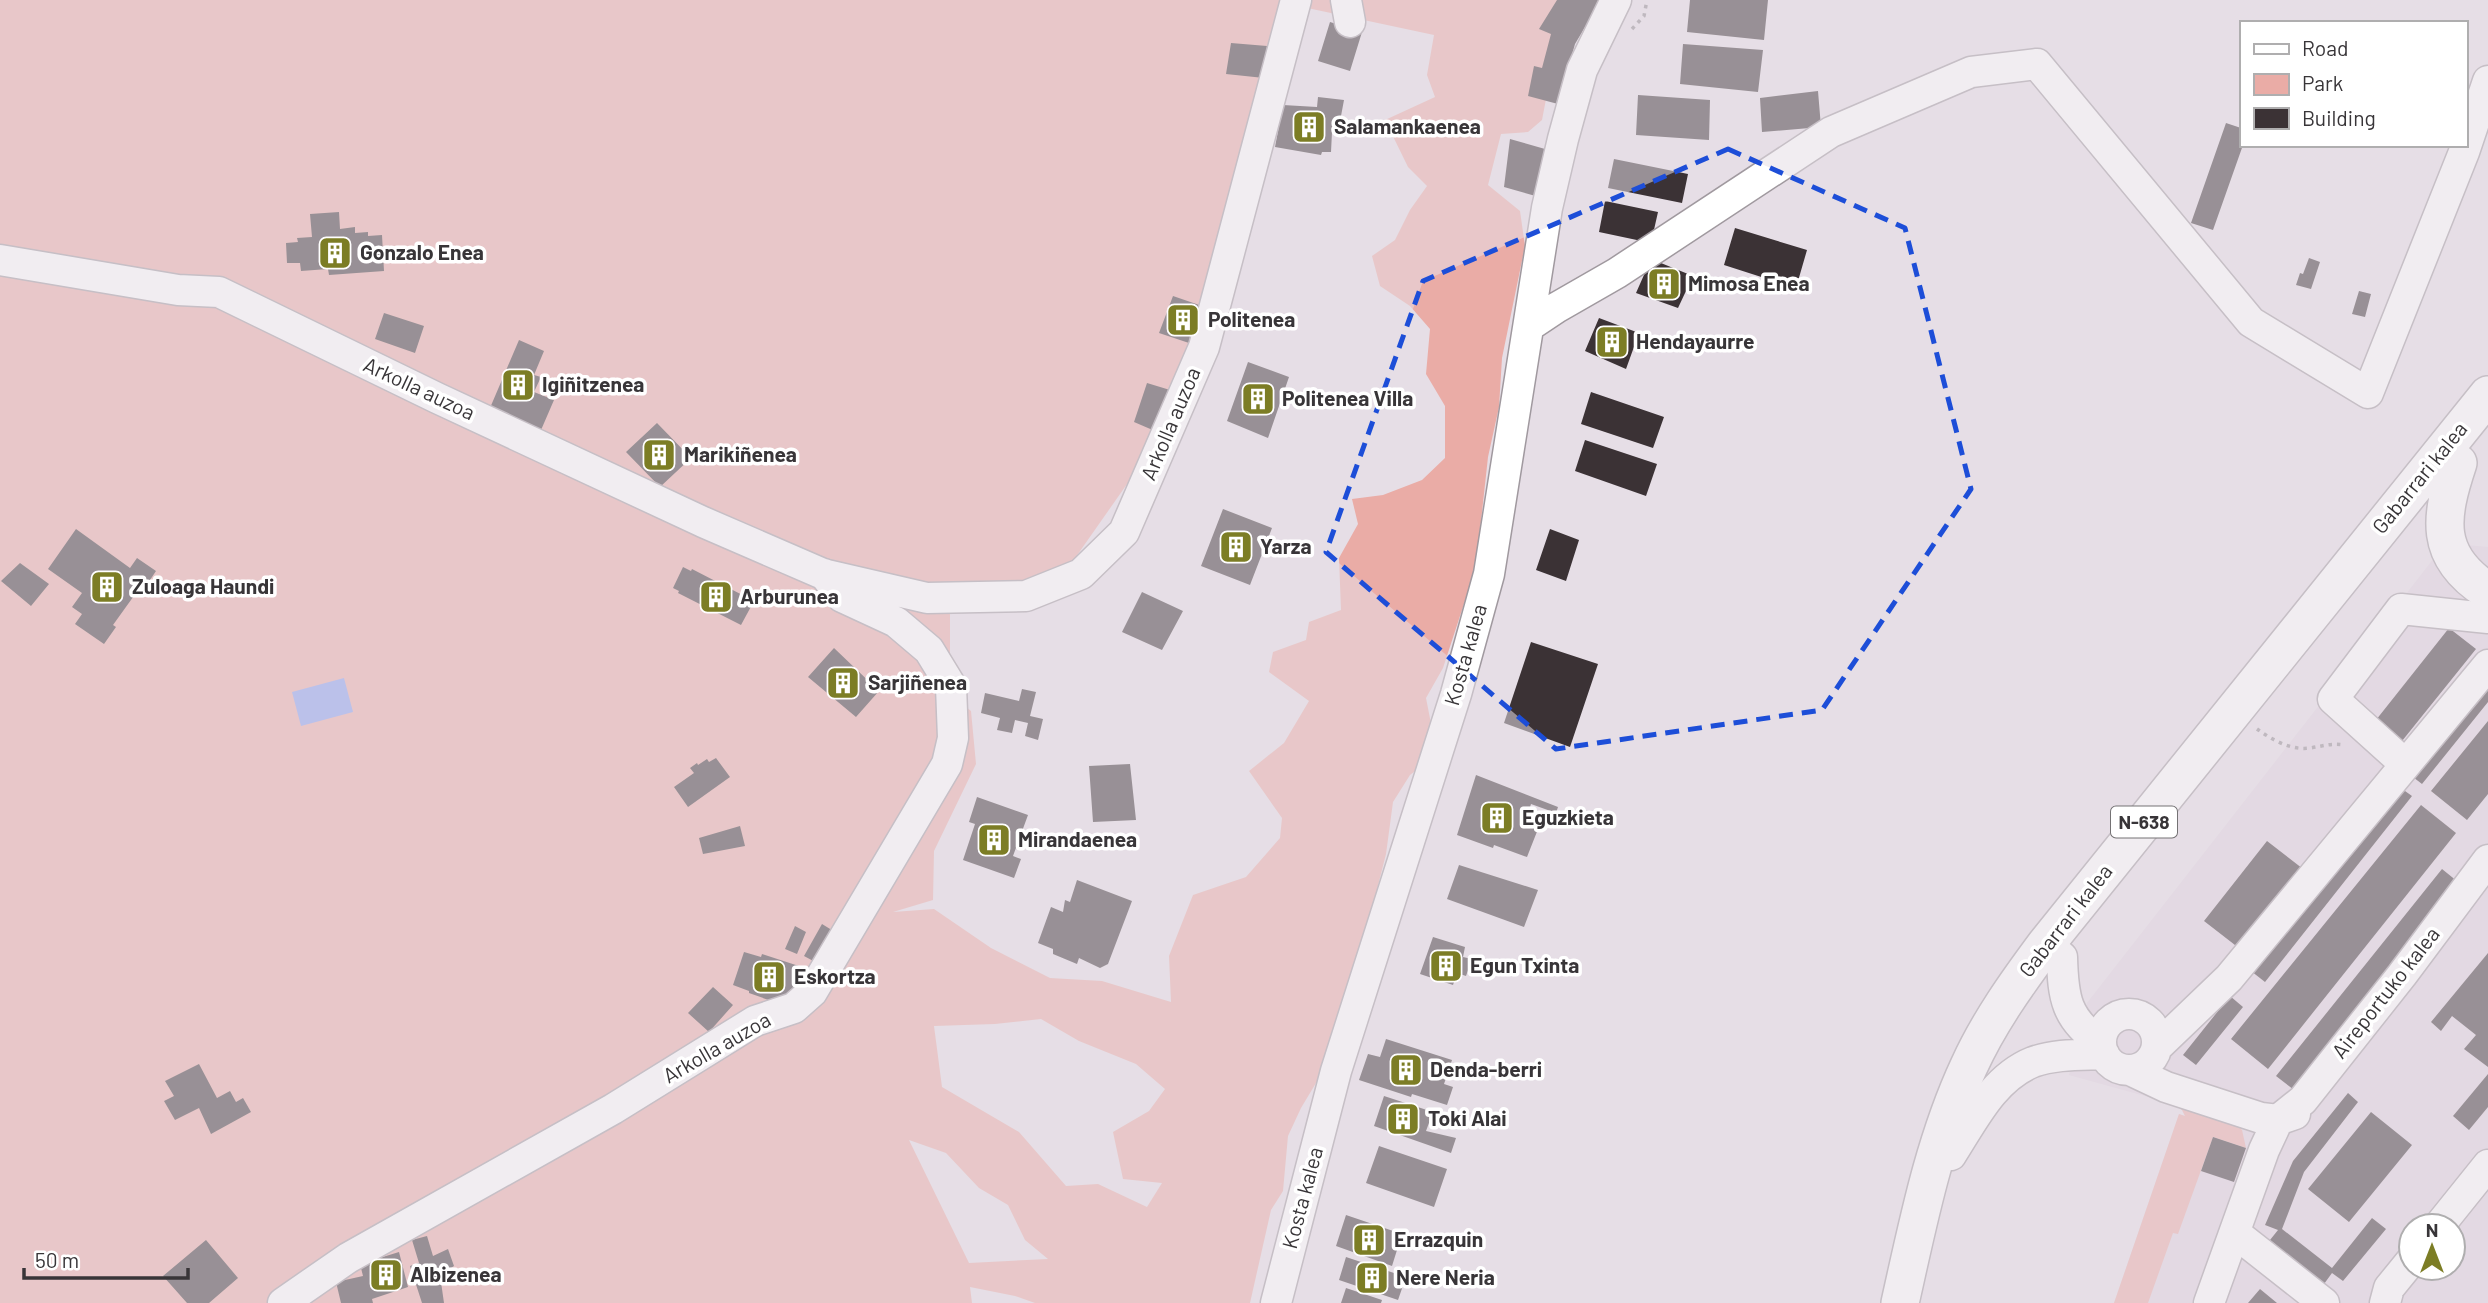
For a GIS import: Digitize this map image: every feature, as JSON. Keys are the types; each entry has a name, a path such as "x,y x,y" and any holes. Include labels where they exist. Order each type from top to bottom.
{"main road":[{"name":"Gabarrari kalea","path":"1900,1303 1924,1198 1948,1119 1969,1067 2016,984 2488,395"},
{"name":"Gabarrari kalea","path":"1900,1303 1951,1156 1985,1075 2006,1037 2062,957 2458,463 2488,419"},
{"path":"2458,463 2444,517 2446,540 2452,555 2463,570 2488,591"},
{"path":"2062,957 2068,933 2116,873 2123,849"}],"street":[{"name":"Arkolla auzoa","path":"0,260 178,290 219,292 703,522 823,574 927,598 1026,596 1081,574 1124,532 1204,347 1296,0"},
{"name":"Kosta kalea","path":"1276,1303 1336,1071 1456,694 1489,574 1547,208 1582,70 1616,0"},
{"path":"1529,326 1617,272 1831,132 1971,72 2037,64 2251,322 2368,393 2466,147"},
{"path":"2467,143 2488,81"},
{"name":"Arkolla auzoa","path":"283,1303 348,1258 613,1109 755,1021 794,1008 812,992 947,764 953,738 951,686 929,650 896,622 842,597 823,574"},
{"path":"2405,764 2333,699 2401,609 2488,618"},
{"path":"2130,1070 2148,1062 2157,1047 2229,978 2488,665"},
{"name":"Aireportuko kalea","path":"2278,1120 2303,1100 2488,860"},
{"name":"Aireportuko kalea","path":"2278,1120 2309,1108 2488,895"},
{"path":"2062,957 2065,1000 2071,1016 2102,1048 2110,1063 2177,1091 2261,1118 2278,1120 2264,1150 2209,1303"},
{"path":"2102,1048 2102,1035 2109,1021 2123,1014 2146,1019 2155,1032 2157,1047"},
{"name":"Gabarrari kalea","path":"1951,1156 1987,1100 2013,1072 2034,1062 2102,1048"},
{"path":"2450,1212 2488,1165"},
{"path":"2235,1233 2324,1303"},
{"path":"2385,1303 2389,1288 2397,1278"}],"path":[{"path":"2249,723 2275,742 2306,749 2333,743 2354,748"}],"highlighted area":[{"path":"1728,149 1905,228 1971,489 1822,710 1556,749 1326,552 1423,281"}],"shaded area":[{"path":"2465,545 2488,547 2488,1303 2114,1303 2179,1114 2185,1116 2174,1104 2069,1075 2087,1003 2438,553"}],"green space":[{"path":"0,0 1565,0 1542,120 1528,132 1501,134 1488,185 1520,211 1525,246 1502,358 1499,407 1488,457 1476,567 1443,668 1426,698 1437,754 1410,775 1393,802 1386,854 1364,941 1319,1078 1288,1136 1283,1191 1271,1210 1250,1303 1035,1303 970,1287 972,1303 0,1303","holes":["1298,6 1434,35 1427,75 1435,97 1385,120 1408,167 1427,186 1410,210 1395,240 1372,256 1380,286 1410,306 1430,329 1426,374 1445,406 1445,458 1422,480 1383,495 1352,499 1358,524 1339,558 1341,610 1309,622 1306,640 1273,652 1269,672 1309,701 1284,743 1249,771 1282,818 1280,838 1246,877 1193,895 1169,956 1171,1002 1102,981 1050,978 991,948 934,909 893,912 933,900 934,851 976,764 971,711 950,694 950,596 1059,581 1146,457 1205,348","1041,1019 1079,1041 1136,1064 1165,1089 1149,1111 1113,1132 1123,1179 1162,1183 1147,1207 1098,1184 1066,1186 1019,1132 942,1087 934,1026","909,1140 946,1153 979,1188 1008,1205 1025,1240 1048,1259 969,1263"]},
{"path":"2174,1104 2236,1124 2242,1130 2246,1148 2213,1137 2178,1234 2173,1233 2148,1303 2114,1303 2179,1114 2185,1116"}],"water":[{"path":"344,678 353,712 301,726 292,692"}],"building":[{"path":"1557,0 1601,0 1575,44 1558,104 1528,96 1534,66 1542,68 1551,34 1539,29"},
{"path":"1690,0 1768,0 1764,40 1687,32"},
{"path":"1330,22 1362,32 1350,71 1318,61"},
{"path":"1231,43 1267,46 1264,78 1226,74"},
{"path":"1683,44 1763,50 1758,92 1680,84"},
{"path":"1818,91 1821,127 1762,132 1760,98"},
{"path":"1638,95 1710,100 1709,140 1636,135"},
{"name":"Salamankaenea","path":"1318,97 1344,100 1338,132 1332,132 1331,152 1322,152 1321,155 1275,147 1283,105 1317,107"},
{"path":"2226,123 2240,128 2240,147 2242,147 2213,230 2191,223"},
{"path":"1510,139 1552,151 1539,197 1504,187"},
{"path":"1614,159 1688,174 1682,203 1608,188"},
{"path":"1605,201 1658,212 1651,243 1599,232"},
{"name":"Gonzalo Enea","path":"339,212 340,229 355,227 355,233 382,235 384,271 329,275 328,269 301,271 300,263 287,263 286,243 298,242 297,238 312,237 310,214"},
{"path":"1735,228 1807,250 1796,288 1724,265"},
{"path":"2309,258 2320,262 2311,289 2296,285"},
{"name":"Mimosa Enea","path":"1651,259 1693,276 1678,308 1636,293"},
{"path":"2359,291 2371,294 2365,317 2352,314"},
{"name":"Politenea","path":"1173,296 1205,307 1195,345 1159,333"},
{"path":"384,313 424,326 415,353 375,339"},
{"name":"Hendayaurre","path":"1599,318 1639,333 1626,369 1585,351"},
{"name":"Igiñitzenea","path":"519,340 544,351 534,375 541,377 534,392 554,400 538,437 487,415"},
{"name":"Politenea Villa","path":"1248,362 1289,377 1268,438 1227,421"},
{"path":"1147,383 1170,390 1155,431 1134,422"},
{"path":"1591,392 1664,417 1653,448 1581,424"},
{"name":"Marikiñenea","path":"657,423 691,458 660,487 626,452"},
{"path":"1585,440 1657,464 1646,496 1575,471"},
{"name":"Yarza","path":"1223,509 1272,528 1250,585 1201,566"},
{"name":"Zuloaga Haundi","path":"76,529 130,568 137,558 156,571 144,589 141,586 113,625 116,627 104,644 75,624 82,614 72,607 82,593 48,569"},
{"path":"1550,529 1579,540 1566,581 1536,570"},
{"path":"20,563 49,584 31,606 1,581"},
{"name":"Arburunea","path":"683,567 754,601 741,625 673,588"},
{"path":"1142,592 1183,611 1162,650 1122,632"},
{"path":"2449,628 2476,649 2402,741 2376,720"},
{"path":"1531,642 1598,664 1570,747 1504,723"},
{"name":"Sarjiñenea","path":"834,648 879,691 856,717 808,677"},
{"path":"2488,675 2488,702 2422,784 2409,774"},
{"path":"1022,689 1036,692 1030,716 1043,719 1038,740 1025,736 1028,723 1015,720 1012,733 997,730 1000,718 981,713 985,693 1019,701"},
{"path":"2488,721 2488,794 2467,820 2431,791"},
{"path":"716,758 730,777 688,807 674,787 694,773 690,768 697,763 698,765 707,759 709,762"},
{"path":"1130,764 1136,820 1093,822 1089,766"},
{"name":"Eguzkieta","path":"1476,775 1558,807 1556,813 1531,804 1528,814 1533,815 1531,821 1540,824 1527,857 1457,835"},
{"path":"2398,786 2412,796 2265,982 2251,971"},
{"name":"Mirandaenea","path":"977,797 1028,815 1013,856 1021,859 1014,878 963,860 975,824 969,822"},
{"path":"2421,805 2456,833 2268,1069 2231,1039"},
{"path":"740,826 745,846 703,854 699,838"},
{"path":"2267,841 2307,872 2244,952 2204,921"},
{"path":"1459,865 1538,890 1524,927 1447,899"},
{"path":"2442,869 2463,886 2298,1093 2276,1076"},
{"path":"1077,880 1132,901 1108,964 1100,968 1079,958 1077,964 1053,954 1053,949 1038,943 1051,907 1063,912 1065,900 1070,902"},
{"path":"822,924 835,932 817,963 804,956"},
{"path":"795,926 806,932 797,954 785,949"},
{"name":"Egun Txinta","path":"1433,937 1465,947 1463,957 1472,959 1466,976 1457,973 1453,985 1420,974"},
{"name":"Eskortza","path":"744,952 761,957 762,954 805,968 791,1008 733,985"},
{"path":"2488,953 2488,1067 2464,1049 2476,1035 2452,1016 2441,1031 2431,1022"},
{"path":"713,987 733,1005 709,1032 688,1013"},
{"path":"2230,996 2243,1007 2196,1065 2183,1055"},
{"name":"Denda-berri","path":"1386,1039 1452,1060 1444,1084 1453,1087 1447,1105 1412,1094 1411,1097 1359,1080 1368,1054 1380,1057"},
{"path":"199,1064 217,1098 230,1091 236,1102 243,1098 251,1112 211,1134 199,1108 175,1120 164,1101 174,1096 165,1081"},
{"path":"2488,1074 2488,1107 2469,1130 2453,1116"},
{"path":"2348,1093 2358,1102 2304,1172 2282,1229 2332,1268 2372,1218 2386,1229 2343,1281 2332,1273 2324,1284 2270,1240 2278,1230 2265,1225 2293,1161"},
{"name":"Toki Alai","path":"1384,1096 1433,1112 1426,1131 1456,1138 1451,1153 1374,1126"},
{"path":"2371,1112 2412,1145 2349,1222 2308,1189"},
{"path":"2213,1137 2246,1148 2234,1182 2201,1171"},
{"path":"1379,1146 1447,1169 1434,1207 1366,1183"},
{"name":"Errazquin","path":"1346,1215 1402,1234 1392,1266 1336,1246"},
{"path":"427,1236 433,1256 448,1249 454,1266 440,1275 444,1303 422,1303 410,1266 419,1263 412,1240"},
{"path":"206,1240 238,1278 209,1303 187,1303 163,1276"},
{"name":"Albizenea","path":"399,1252 408,1287 372,1299 373,1303 341,1303 336,1282 363,1276 360,1264"},
{"name":"Nere Neria","path":"1346,1257 1406,1277 1398,1300 1339,1280"},
{"path":"1346,1288 1382,1300 1381,1303 1341,1303"},
{"path":"2260,1289 2277,1303 2248,1303"}],"place":[{"name":"Salamankaenea","path":"1309,127"},
{"name":"Gonzalo Enea","path":"335,253"},
{"name":"Mimosa Enea","path":"1664,284"},
{"name":"Politenea","path":"1183,320"},
{"name":"Hendayaurre","path":"1612,342"},
{"name":"Igiñitzenea","path":"518,385"},
{"name":"Politenea Villa","path":"1258,399"},
{"name":"Marikiñenea","path":"659,455"},
{"name":"Yarza","path":"1236,547"},
{"name":"Zuloaga Haundi","path":"107,587"},
{"name":"Arburunea","path":"716,597"},
{"name":"Sarjiñenea","path":"843,683"},
{"name":"Eguzkieta","path":"1497,818"},
{"name":"Mirandaenea","path":"994,840"},
{"name":"Egun Txinta","path":"1446,966"},
{"name":"Eskortza","path":"769,977"},
{"name":"Denda-berri","path":"1406,1070"},
{"name":"Toki Alai","path":"1403,1119"},
{"name":"Errazquin","path":"1369,1240"},
{"name":"Albizenea","path":"386,1275"},
{"name":"Nere Neria","path":"1372,1278"}]}
